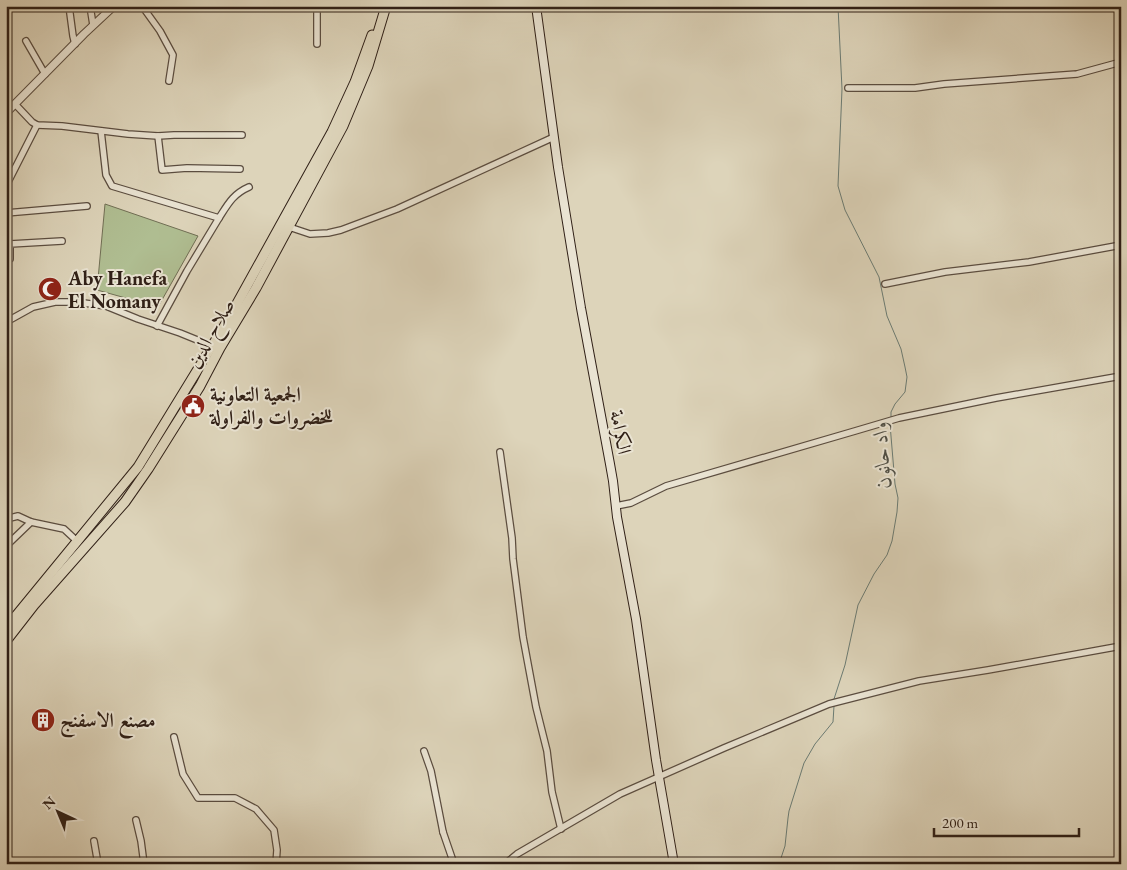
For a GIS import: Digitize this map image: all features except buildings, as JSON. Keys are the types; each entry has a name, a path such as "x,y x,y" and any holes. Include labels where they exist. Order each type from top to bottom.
{"highway":[{"name":"صلاح الدين","path":"6,628 138,467 228,320 332,132 355,82 380,6"},
{"name":"صلاح الدين","path":"6,641 34,605 125,502 204,380 343,126 368,66 386,6"}],"main road":[{"name":"الكرامة","path":"536,6 554,137 581,308 614,481 617,517 639,634 656,760 674,864"}],"street":[{"path":"69,6 75,44"},
{"path":"90,6 93,25"},
{"path":"6,114 114,6"},
{"path":"142,6 160,31 173,55 169,81"},
{"path":"317,6 318,44"},
{"path":"26,41 45,74"},
{"path":"848,88 915,88 944,84 1078,74 1121,62"},
{"path":"15,104 37,125 158,136 242,135"},
{"path":"6,186 37,125"},
{"path":"101,131 106,175 112,186 219,218"},
{"path":"158,136 162,170 187,168 240,169"},
{"path":"289,227 310,234 341,230 397,209 554,137"},
{"path":"157,326 228,202 239,191 249,187"},
{"path":"6,213 87,206"},
{"path":"6,260 10,259 10,244 62,241"},
{"path":"885,284 945,272 1030,262 1121,245"},
{"path":"6,322 32,307 55,302 76,302 106,306 212,346"},
{"path":"616,506 631,503 666,486 893,419 996,398 1121,376"},
{"path":"500,452 523,637 536,707 547,750 552,792 560,829"},
{"path":"6,519 18,516 31,522 64,529 78,542"},
{"path":"6,546 31,522"},
{"path":"505,864 517,854 620,794 829,704 919,681 1121,646"},
{"path":"174,737 183,774 198,798 235,798 256,809 274,830 278,850 276,864"},
{"path":"424,751 431,771 443,832 454,864"},
{"path":"136,820 144,864"},
{"path":"94,841 98,864"}],"green space":[{"path":"105,204 198,236 158,307 97,290"}],"waterway":[{"name":"واد حانون","path":"838,6 842,89 838,186 845,210 879,277 887,316 901,349 907,377 905,392 895,404 891,417"},
{"name":"واد حانون","path":"834,699 845,665 858,605 874,574 887,555 892,541 898,498 890,424"},
{"name":"واد حانون","path":"779,864 785,846 789,811 804,763 815,744 833,722 834,706"}],"place":[{"name":"Aby Hanefa El Nomany","path":"50,289"},
{"name":"الجمعية التعاونية للخضروات والفراولة","path":"193,406"},
{"name":"مصنع الاسفنج","path":"43,720"}]}
